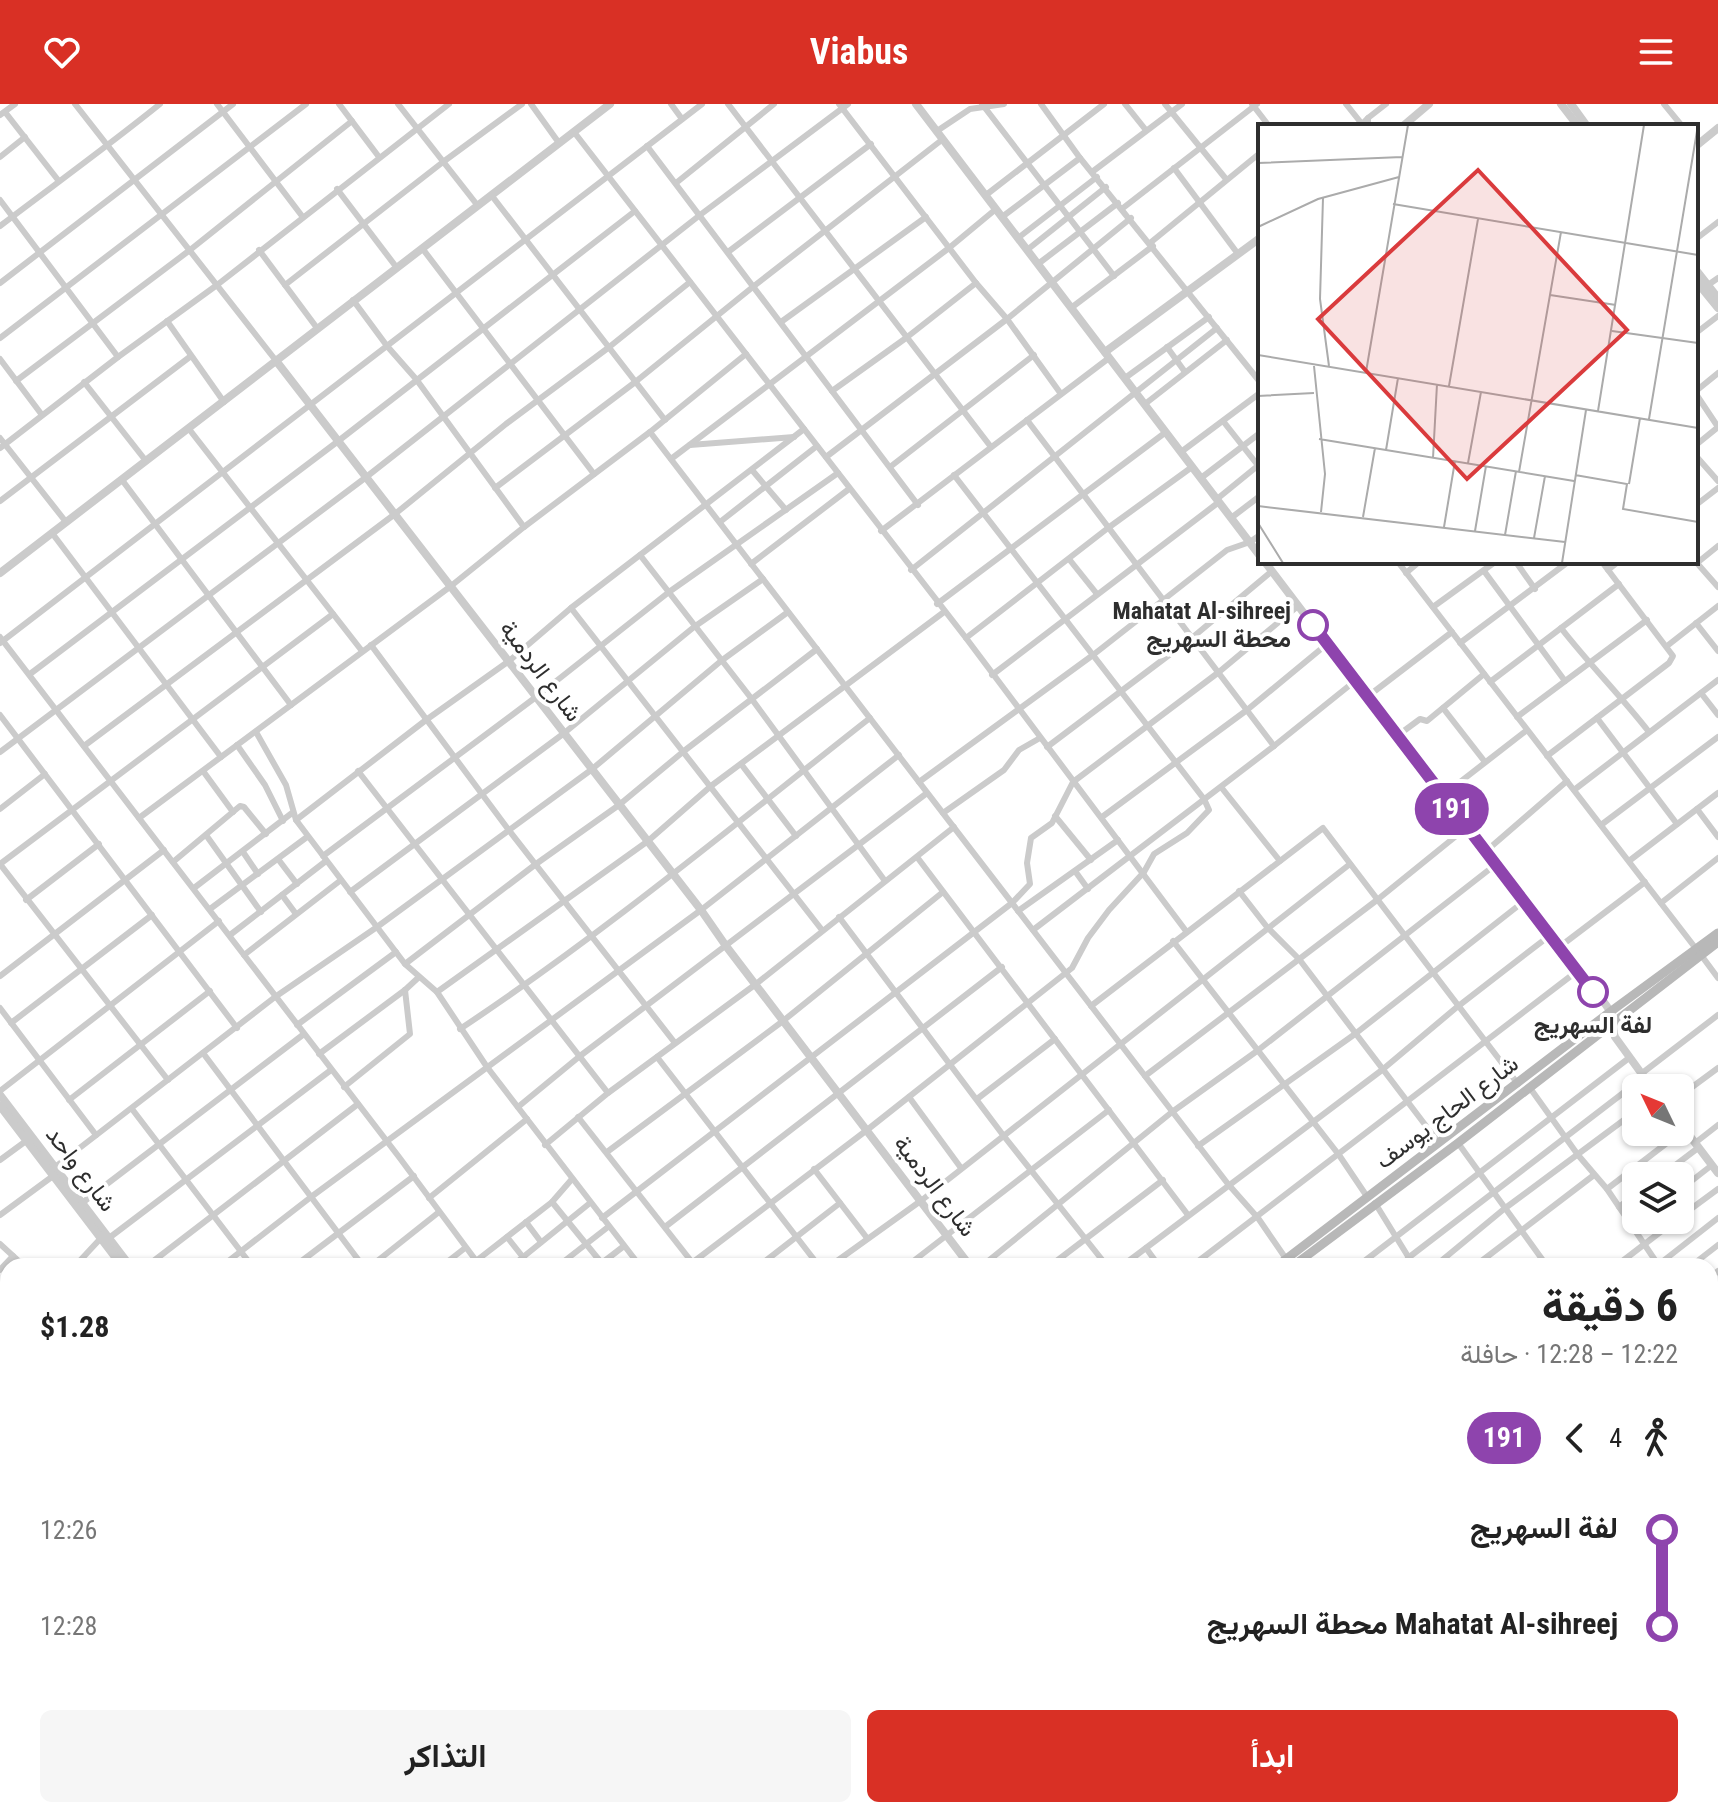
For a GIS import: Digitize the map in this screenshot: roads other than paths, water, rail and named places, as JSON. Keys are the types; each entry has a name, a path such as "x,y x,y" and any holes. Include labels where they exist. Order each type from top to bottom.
{"main road":[{"name":"شارع الحاج يوسف","path":"1295,1258 1439,1143 1699,952 1718,933"},
{"name":"شارع الحاج يوسف","path":"1699,952 1718,942"},
{"name":"شارع الحاج يوسف","path":"1371,1200 1458,1143 1530,1088 1612,1017"}],"street":[{"path":"15,104 2,113 58,180"},
{"name":"شارع الردمية","path":"75,104 648,841 964,1258"},
{"path":"0,226 58,180 109,146 160,104"},
{"path":"217,104 302,216"},
{"path":"0,283 233,104"},
{"path":"0,338 306,104"},
{"path":"339,104 379,157"},
{"path":"398,104 478,206"},
{"path":"66,522 2,444 217,285 449,104"},
{"path":"285,285 522,104"},
{"path":"531,104 559,143"},
{"path":"0,573 610,104"},
{"path":"671,104 682,119"},
{"path":"473,1258 230,935 1,640 702,104"},
{"path":"728,104 991,447"},
{"path":"676,183 774,104"},
{"path":"916,104 1258,553"},
{"path":"937,131 970,109 1004,104"},
{"path":"1041,104 1080,158 1258,379"},
{"path":"986,195 1104,104"},
{"path":"1125,104 1145,129"},
{"path":"1165,104 1226,179"},
{"path":"1018,238 1059,206 1145,129 1182,104"},
{"path":"1346,104 1362,124 1386,104"},
{"path":"1405,124 1429,104"},
{"path":"1561,104 1576,124"},
{"path":"1664,104 1680,124"},
{"path":"984,105 1114,276"},
{"path":"1038,264 1079,232 1174,168 1254,105 1268,124"},
{"path":"0,752 365,478 843,106 1061,394"},
{"path":"1576,106 1586,124"},
{"path":"16,381 190,250 352,121"},
{"path":"1698,144 1718,128"},
{"path":"574,132 966,638 1186,931"},
{"path":"0,157 25,137"},
{"path":"495,488 634,383 943,139"},
{"path":"728,252 871,144"},
{"path":"647,146 918,505"},
{"path":"1071,308 1114,276 1258,155"},
{"path":"671,459 949,248 1044,186 1080,158"},
{"path":"1174,168 1238,254"},
{"path":"1027,250 1106,187"},
{"path":"337,189 397,268"},
{"path":"492,196 665,420"},
{"path":"0,200 118,357"},
{"path":"30,674 635,211"},
{"path":"781,322 926,217"},
{"path":"826,457 1053,283 1131,218"},
{"path":"1698,237 1718,222"},
{"path":"881,531 1061,394 1187,291 1258,239"},
{"path":"422,248 594,474"},
{"path":"259,250 317,328"},
{"path":"1698,272 1718,298"},
{"path":"1708,285 1718,278"},
{"path":"84,746 395,514 690,282"},
{"path":"832,391 976,283"},
{"path":"1698,283 1718,308"},
{"path":"353,300 416,379 524,527"},
{"path":"1698,331 1718,316"},
{"path":"1125,378 1209,317"},
{"path":"167,321 224,402"},
{"path":"911,570 1217,328"},
{"path":"1145,404 1227,340"},
{"path":"1167,347 1185,372"},
{"path":"139,818 451,586 746,354"},
{"path":"890,467 1034,355"},
{"path":"0,501 191,356"},
{"path":"0,359 42,415"},
{"path":"1698,390 1718,373"},
{"path":"84,382 146,461"},
{"path":"1181,452 1258,395"},
{"path":"1698,395 1718,427 1698,443"},
{"path":"1027,420 1274,746"},
{"path":"1223,421 1258,465"},
{"path":"189,429 362,651"},
{"path":"194,888 509,661 571,608 804,429"},
{"path":"650,432 1198,1146 1258,1218 1283,1258"},
{"path":"937,604 1166,432"},
{"path":"1201,478 1258,435"},
{"path":"690,445 795,437"},
{"path":"720,522 817,446"},
{"path":"1698,458 1718,481"},
{"path":"966,638 1192,467"},
{"path":"992,675 1258,467"},
{"path":"752,470 786,510"},
{"path":"230,935 297,884 388,807 536,697 669,592 838,473"},
{"path":"700,1258 1073,967 1086,941 1142,874 1154,854 1187,833 1208,811 1204,799 954,475"},
{"path":"122,480 291,705"},
{"path":"1698,503 1718,488"},
{"path":"751,564 849,489"},
{"path":"1231,518 1258,498"},
{"path":"52,533 221,757"},
{"path":"919,782 1093,655 1230,548 1258,536"},
{"path":"1698,561 1718,546"},
{"path":"640,555 751,698 885,881"},
{"path":"1069,559 1097,594"},
{"path":"1267,564 1612,1017 1612,1031 1642,1074"},
{"path":"1399,564 1718,978"},
{"path":"1406,573 1417,564"},
{"path":"1433,607 1493,564"},
{"path":"1517,564 1535,589"},
{"path":"1460,643 1566,564"},
{"path":"1547,756 1669,663 1673,656 1604,564"},
{"path":"1608,570 1616,564"},
{"path":"1698,564 1718,587"},
{"path":"1047,747 1193,637 1272,571"},
{"path":"1484,571 1565,681"},
{"path":"350,892 563,734 694,627 763,579"},
{"path":"1490,682 1619,584"},
{"path":"602,1218 1012,903 1030,884 1027,860 1031,838 1050,824 1073,782 1219,672 1298,606"},
{"path":"1667,646 1718,606"},
{"path":"571,608 822,930"},
{"path":"0,1215 96,1135 275,997 377,927 591,770 721,661 788,612"},
{"path":"437,992 648,841 711,786 944,612"},
{"path":"168,1080 0,864 333,614"},
{"path":"1517,717 1647,620"},
{"path":"1696,623 1718,651"},
{"path":"1561,628 1589,663 1623,697 1649,732"},
{"path":"1367,697 1452,632"},
{"path":"1102,817 1247,710 1327,644"},
{"path":"371,645 508,829 675,1043"},
{"path":"405,964 619,805 817,649"},
{"path":"1397,736 1420,719 1427,721 1484,674"},
{"path":"1574,790 1718,680"},
{"path":"1033,930 1355,681"},
{"path":"1701,693 1718,715"},
{"path":"1443,708 1485,762"},
{"path":"0,715 237,1028"},
{"path":"460,1029 525,986 674,875 870,718"},
{"path":"1597,718 1677,824"},
{"path":"1442,796 1527,730"},
{"path":"256,732 286,785 294,817 307,837 405,964 437,992 487,1067 634,1258"},
{"path":"1601,825 1718,737"},
{"path":"943,813 1004,770 1019,750 1040,738"},
{"path":"237,745 265,785 283,821"},
{"path":"232,1258 701,910 899,755"},
{"path":"741,764 796,836"},
{"path":"203,771 233,812"},
{"path":"358,771 608,1093"},
{"path":"0,809 45,774"},
{"path":"1485,852 1567,781"},
{"path":"1221,787 1280,861"},
{"path":"518,1107 580,1056 927,793"},
{"path":"1629,861 1718,793"},
{"path":"173,862 242,806 266,834"},
{"path":"1697,809 1718,837"},
{"path":"1055,816 1091,860"},
{"path":"545,1145 608,1093 756,984 954,827"},
{"path":"1091,1006 1323,828 1518,1084"},
{"path":"1145,1076 1377,900 1466,828"},
{"path":"206,835 261,912"},
{"path":"210,909 307,837"},
{"path":"1018,911 1118,840"},
{"path":"26,900 99,844"},
{"path":"0,976 164,850"},
{"path":"243,852 258,874"},
{"path":"917,857 1188,1215"},
{"path":"1661,903 1718,858"},
{"path":"278,859 297,884"},
{"path":"841,1258 922,1200 1350,864"},
{"path":"992,1258 1172,1112 1327,998 1495,865"},
{"path":"1075,871 1088,889"},
{"path":"244,955 341,880"},
{"path":"1558,948 1645,882"},
{"path":"1239,891 1267,927 1299,959 1439,1143"},
{"path":"607,1152 783,1021 943,892"},
{"path":"282,895 296,914"},
{"path":"1198,1146 1355,1034 1523,902"},
{"path":"11,1023 152,915"},
{"path":"839,917 1003,1135 1100,1258"},
{"path":"0,1093 219,921"},
{"path":"1133,1258 1382,1070 1549,936"},
{"path":"1173,941 1339,1155 1408,1258 1622,1092"},
{"path":"297,1025 396,952"},
{"path":"665,1227 1002,967"},
{"path":"1203,1258 1576,972"},
{"path":"319,1054 419,977"},
{"path":"344,1087 410,1034 405,990"},
{"path":"69,1100 210,991"},
{"path":"0,1008 96,1135"},
{"path":"1644,1074 1718,1015"},
{"path":"82,1203 304,1034"},
{"path":"977,1099 1055,1039"},
{"path":"203,1053 357,1258"},
{"path":"657,1057 813,1258"},
{"path":"1369,1258 1629,1058"},
{"path":"1694,1086 1718,1068"},
{"path":"84,1258 105,1238 331,1070"},
{"path":"1530,1088 1622,1212"},
{"name":"شارع واحد","path":"0,1093 54,1172"},
{"path":"909,1097 961,1168"},
{"path":"158,1258 358,1104"},
{"name":"شارع واحد","path":"0,1106 123,1258"},
{"path":"132,1109 245,1258"},
{"path":"918,1258 1109,1110"},
{"path":"578,1117 686,1258"},
{"path":"429,1198 527,1119"},
{"path":"1445,1258 1504,1209 1622,1122"},
{"path":"1677,1162 1718,1125"},
{"path":"0,1160 26,1141"},
{"path":"1694,1141 1715,1169 1694,1182"},
{"path":"1458,1143 1540,1258"},
{"path":"1607,1189 1658,1146"},
{"path":"814,1169 867,1238"},
{"path":"1486,1258 1594,1175"},
{"path":"306,1258 414,1176"},
{"path":"484,1258 552,1202 572,1179"},
{"path":"1060,1258 1163,1180"},
{"path":"1694,1206 1718,1189"},
{"name":"شارع واحد","path":"74,1197 82,1203 117,1258"},
{"path":"552,1202 596,1258"},
{"path":"507,1237 523,1257 590,1203"},
{"path":"770,1258 840,1203"},
{"path":"381,1258 439,1212"},
{"path":"1668,1258 1718,1218"},
{"path":"526,1222 541,1242"},
{"path":"568,1258 608,1227"},
{"path":"1636,1234 1652,1258"},
{"path":"1626,1258 1657,1234"},
{"path":"0,1244 13,1256"},
{"path":"1701,1258 1718,1245"},
{"path":"609,1258 624,1246"},
{"path":"452,1258 465,1248"},
{"path":"1146,1248 1153,1258"}],"place":[{"name":"Mahatat Al-sihreej محطة السهريج","path":"1313,625"},
{"name":"لفة السهريج","path":"1593,992"}]}
